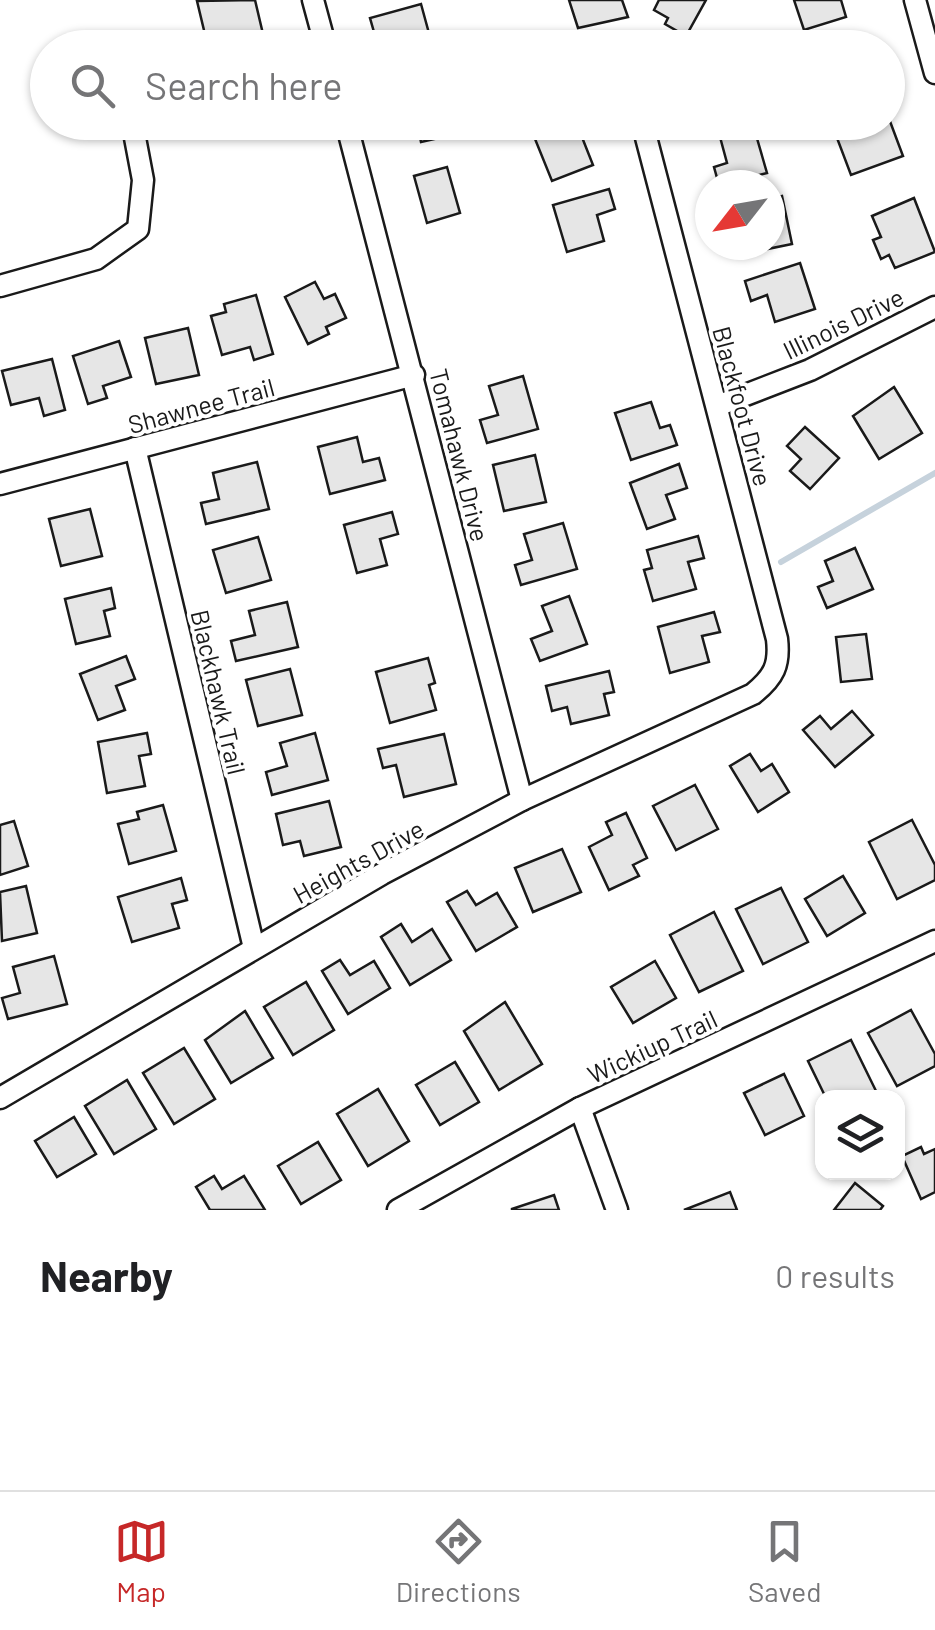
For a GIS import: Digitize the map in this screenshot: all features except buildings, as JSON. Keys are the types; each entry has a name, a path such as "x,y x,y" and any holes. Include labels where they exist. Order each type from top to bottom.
{"street":[{"path":"313,0 321,30"},
{"path":"915,0 935,73"},
{"path":"0,286 96,259 138,230 143,180 135,140"},
{"name":"Tomahawk Drive","path":"351,140 522,800"},
{"name":"Blackfoot Drive","path":"647,140 777,639 780,662 769,682 754,694"},
{"name":"Illinois Drive","path":"717,406 810,370 935,307"},
{"name":"Shawnee Trail","path":"0,484 414,375"},
{"name":"Blackhawk Trail","path":"135,448 254,948"},
{"name":"Heights Drive","path":"0,1098 254,948 522,800 754,694"},
{"name":"Wickiup Trail","path":"398,1210 580,1108 935,942"},
{"path":"580,1108 617,1210"}],"waterway":[{"path":"781,562 935,473"}]}
